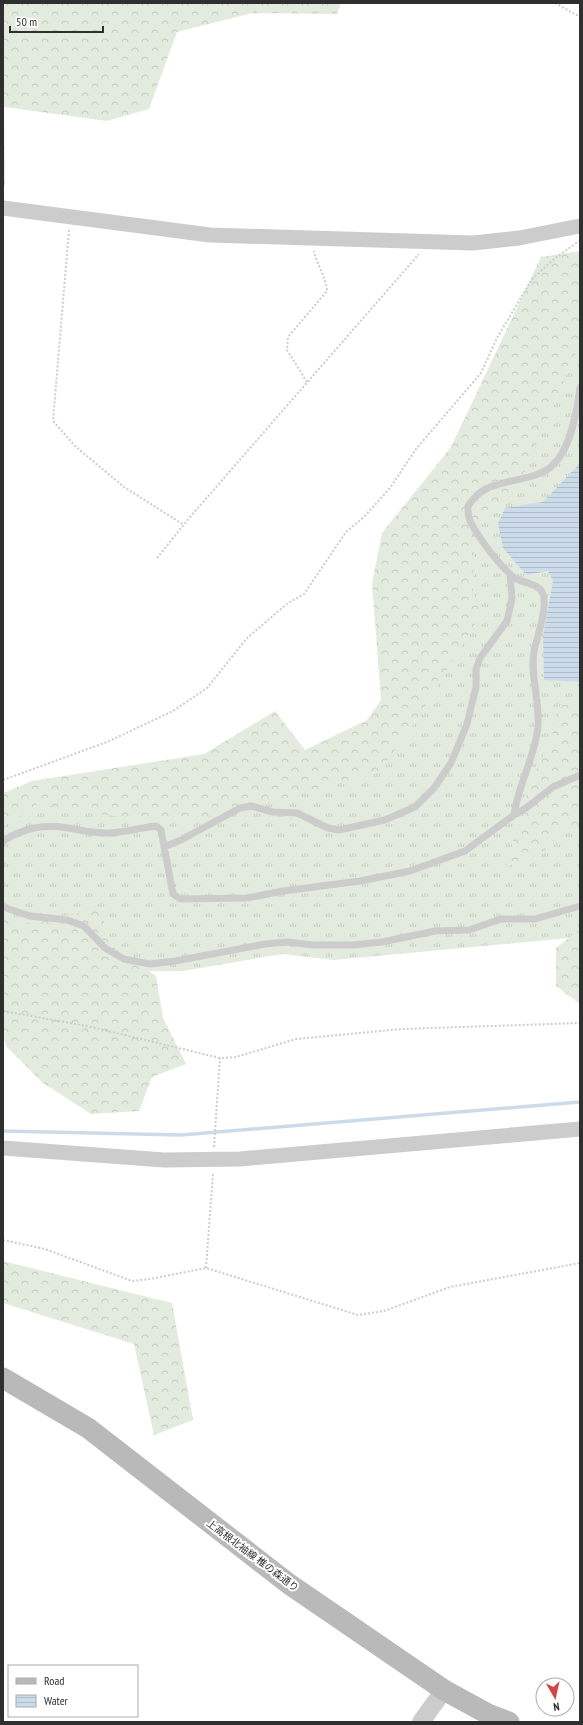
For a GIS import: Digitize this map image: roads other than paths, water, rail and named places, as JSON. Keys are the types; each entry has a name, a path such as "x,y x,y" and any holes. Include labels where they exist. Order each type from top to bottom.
{"main road":[{"name":"上高根北袖線 椎の森通り","path":"3,1378 88,1428 289,1584 444,1690 488,1714 509,1722"}],"street":[{"path":"3,208 210,235 430,242 481,242 520,238 580,226"},
{"path":"3,1148 164,1160 214,1158 240,1159 580,1129"},
{"path":"421,1722 444,1690"}],"lane":[{"path":"514,815 516,799 528,766 538,728 538,705 533,669 534,652 544,604 543,594 539,588 510,574 497,561 470,520 468,506 475,495 490,486 534,476 553,465 568,442 580,388"},
{"path":"164,847 181,840 240,808 251,806 273,812 297,813 328,828 338,830 384,820 415,807 434,788 451,763 467,724 476,687 476,669 480,658 507,621 512,598 510,574"},
{"path":"3,841 15,833 35,827 60,826 87,832 110,833 156,826 161,830 173,894 180,899 247,898 283,891 360,881 410,871 465,851 553,787 580,775"},
{"path":"3,907 30,916 67,920 84,926 105,948 124,959 150,964 175,961 265,944 286,942 313,945 353,945 382,942 435,931 469,930 501,919 535,919 580,906"}],"water":[{"path":"580,463 580,682 544,680 543,636 553,581 548,571 526,575 503,548 498,524 505,508 543,502"}],"waterway":[{"path":"3,1131 181,1135 580,1102"}]}
